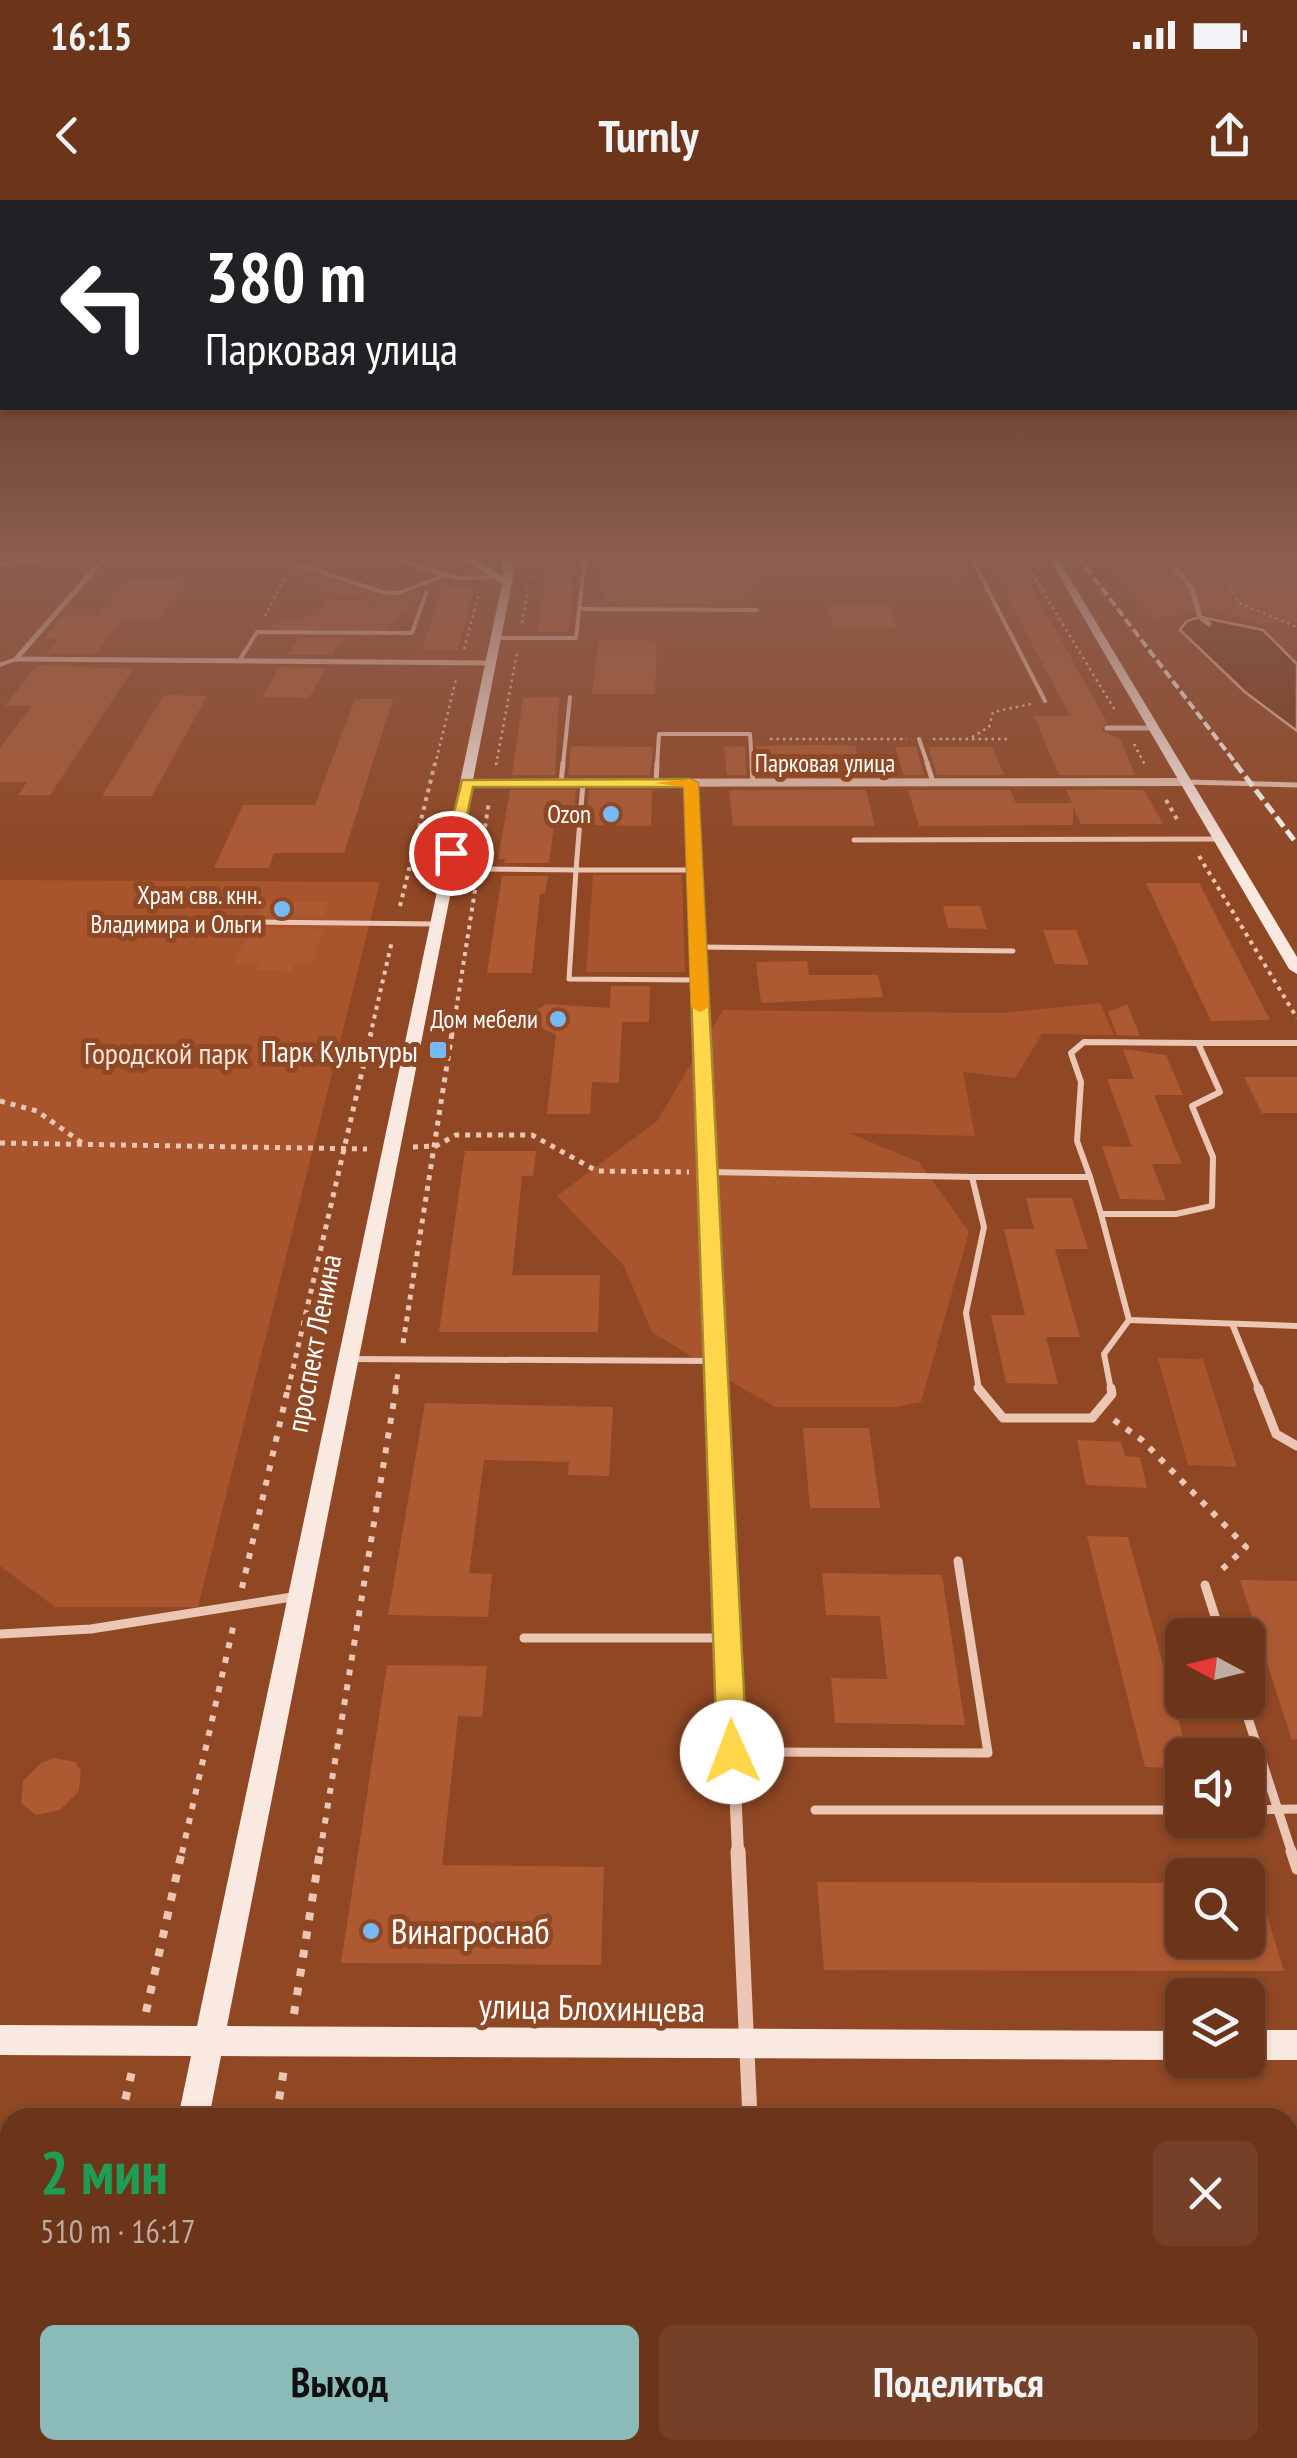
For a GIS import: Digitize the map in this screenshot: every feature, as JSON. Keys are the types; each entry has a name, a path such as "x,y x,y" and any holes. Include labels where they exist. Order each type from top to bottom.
{"main road":[{"path":"1113,662 1297,969"},
{"name":"проспект Ленина","path":"195,2108 490,663"},
{"name":"улица Блохинцева","path":"0,2040 1165,2046"},
{"path":"1265,2046 1297,2046"}],"street":[{"path":"471,662 490,663"},
{"path":"1108,728 1151,728"},
{"name":"Парковая улица","path":"467,783 1184,782"},
{"path":"690,783 749,2108"}],"lane":[{"path":"1026,662 1046,701"},
{"path":"561,783 570,697"},
{"path":"656,783 659,734 750,734 753,782"},
{"path":"920,739 933,782"},
{"path":"1184,782 1297,785"},
{"path":"582,783 569,979 699,980"},
{"path":"854,840 1218,839"},
{"path":"478,869 694,870"},
{"path":"248,922 436,924"},
{"path":"698,947 1013,951"},
{"path":"1129,1320 1078,1141 1081,1082 1071,1053 1084,1042 1297,1043"},
{"path":"1101,1214 1176,1214 1212,1206 1212,1157 1192,1106 1220,1092 1198,1043"},
{"path":"707,1172 1090,1177"},
{"path":"972,1177 984,1228 966,1313 979,1392 1003,1418 1092,1418 1112,1394 1104,1354 1129,1320"},
{"path":"1129,1320 1297,1326"},
{"path":"1233,1326 1276,1434 1297,1446"},
{"path":"348,1360 716,1361"},
{"path":"732,1752 988,1753 958,1561"},
{"path":"1205,1585 1216,1618"},
{"path":"0,1634 91,1629 301,1596"},
{"path":"524,1638 728,1638"},
{"path":"1248,1718 1297,1869"},
{"path":"816,1810 1165,1810"},
{"path":"1265,1810 1297,1810"}],"path":[{"path":"124,2108 343,1149 460,662"},
{"path":"278,2108 514,662"},
{"path":"969,739 989,727 992,712 1046,701"},
{"path":"770,739 1010,739"},
{"path":"0,1102 37,1111 86,1146"},
{"path":"0,1143 343,1149 436,1146 456,1135 532,1135 596,1171 707,1172"},
{"path":"1100,1409 1142,1440 1246,1547 1205,1585"}],"green space":[{"path":"593,875 682,875 685,972 586,972"},
{"name":"Городской парк","path":"0,880 380,882 198,1607 55,1607 0,1566"},
{"path":"1100,1003 1114,1035 1042,1034 1015,1078 963,1072 975,1136 849,1133 919,1162 969,1232 921,1402 897,1407 776,1407 742,1388 652,1332 624,1266 557,1196 657,1121 723,1010 1000,1013"},
{"path":"1158,1358 1203,1359 1237,1467 1188,1465"}],"shaded area":[{"path":"1214,662 1295,662 1297,731 1245,692"}],"building":[{"path":"596,662 656,662 655,694 592,694"},
{"path":"1042,662 1073,662 1107,722 1101,730 1120,739 1135,775 1059,775 1034,716 1070,716"},
{"path":"37,665 133,669 50,795 18,795 27,782 0,782 0,748 32,706 5,706"},
{"path":"280,667 326,668 309,698 262,697"},
{"path":"164,695 207,696 152,796 102,796"},
{"path":"559,697 555,775 512,775 523,698"},
{"path":"355,699 393,699 344,853 274,853 269,868 214,868 243,805 315,805"},
{"path":"571,746 653,747 650,775 568,775"},
{"path":"745,746 746,775 727,775 724,747"},
{"path":"756,746 855,746 862,775 759,775"},
{"path":"895,747 916,747 924,775 904,775"},
{"path":"928,747 992,747 1004,775 937,775"},
{"path":"510,790 576,790 573,825 554,825 549,863 504,863 505,859 498,859"},
{"path":"589,790 652,790 651,826 586,825"},
{"path":"729,790 866,790 875,826 733,826"},
{"path":"908,790 1010,790 1016,803 1072,803 1066,790 1144,790 1163,824 1081,824 1073,806 1073,825 919,826"},
{"path":"502,876 548,876 545,894 540,894 532,973 487,973"},
{"path":"1146,883 1199,883 1270,1020 1211,1021"},
{"name":"Храм свв. кнн. Владимира и Ольги","path":"263,902 329,902 324,917 257,916"},
{"path":"943,906 980,906 987,929 948,928"},
{"path":"251,928 324,929 310,965 295,964 292,971 256,970 259,964 235,963"},
{"path":"1043,930 1076,930 1089,965 1055,964"},
{"path":"807,961 809,975 878,975 883,997 761,1003 756,962"},
{"path":"611,986 650,986 649,1022 622,1022 619,1083 592,1082 590,1114 547,1114 556,1035 523,1019 546,1004 610,1008"},
{"path":"1127,1004 1140,1036 1117,1035 1108,1012"},
{"path":"1123,1049 1166,1055 1183,1095 1154,1095 1182,1164 1152,1164 1166,1200 1120,1199 1102,1146 1132,1147 1107,1079 1134,1079"},
{"path":"1244,1077 1297,1077 1297,1113 1262,1113"},
{"path":"465,1151 536,1151 533,1176 522,1176 512,1275 600,1275 598,1332 439,1332"},
{"path":"1026,1198 1072,1198 1088,1249 1055,1249 1080,1337 1046,1337 1058,1384 1006,1383 991,1315 1025,1315 1004,1229 1034,1229"},
{"path":"425,1403 613,1407 609,1476 568,1475 569,1462 484,1460 469,1573 492,1574 488,1617 388,1615"},
{"path":"803,1428 869,1428 880,1508 810,1508"},
{"path":"1077,1440 1121,1442 1125,1456 1140,1457 1147,1488 1086,1485"},
{"path":"1087,1536 1128,1537 1165,1671 1165,1718 1178,1718 1183,1738 1165,1738 1165,1768 1145,1767"},
{"path":"822,1573 942,1575 965,1725 835,1723 831,1678 887,1679 880,1616 826,1615"},
{"path":"1240,1580 1297,1581 1297,1739 1292,1740 1265,1657 1265,1618 1252,1618"},
{"path":"387,1665 487,1666 482,1717 458,1716 442,1865 604,1867 601,1965 341,1963"},
{"path":"54,1758 75,1762 81,1770 79,1791 60,1810 36,1815 21,1803 23,1781 41,1763"},
{"path":"817,1882 1165,1883 1165,1958 1265,1958 1265,1909 1284,1971 824,1970"}],"railway":[{"path":"1159,662 1237,765"},
{"path":"1235,763 1297,844"}],"slow traffic":[{"path":"662,783 690,783 700,1007"}],"place":[{"name":"Ozon","path":"611,814"},
{"name":"Храм свв. кнн. Владимира и Ольги","path":"282,909"},
{"name":"Дом мебели","path":"558,1019"},
{"name":"Парк Культуры","path":"438,1050"},
{"name":"Винагроснаб","path":"371,1931"}],"route":[{"path":"451,853 467,783 690,783 732,1752"}]}
